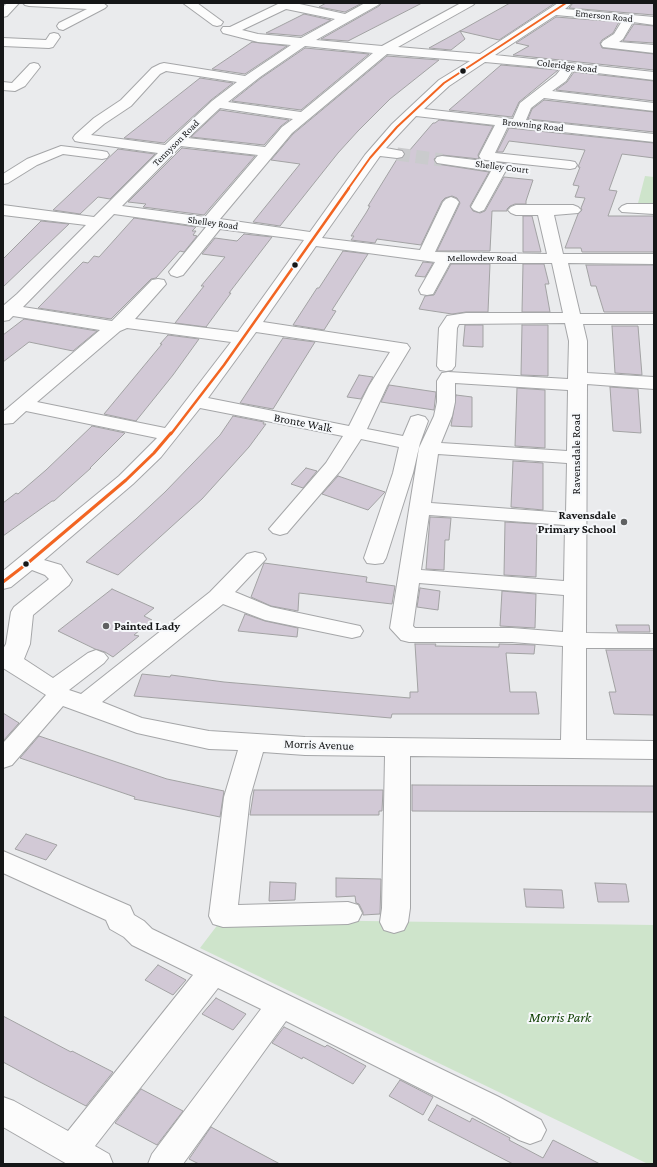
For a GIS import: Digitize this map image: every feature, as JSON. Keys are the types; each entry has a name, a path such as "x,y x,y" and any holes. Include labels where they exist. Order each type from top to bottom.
{"street":[{"path":"29,3 104,5"},
{"path":"189,3 217,22"},
{"name":"Tennyson Road","path":"6,313 99,222 173,145 217,104 302,42 374,3"},
{"path":"177,272 213,222 287,130 384,50 469,3"},
{"path":"3,582 29,562 126,480 170,435 247,332 376,151 412,112 444,82 566,3"},
{"path":"287,4 345,18"},
{"name":"Coleridge Road","path":"287,4 229,31 258,38 480,58 654,76"},
{"path":"63,26 104,5"},
{"name":"Emerson Road","path":"553,11 654,21"},
{"path":"510,123 525,106 561,78 572,67 619,36 629,19"},
{"path":"3,42 49,44"},
{"path":"607,44 654,49"},
{"path":"3,86 15,87 34,67"},
{"path":"248,80 164,67 156,71 126,103 99,121 80,138 268,152"},
{"path":"541,94 654,106"},
{"path":"217,104 303,116"},
{"name":"Browning Road","path":"412,112 654,138"},
{"name":"Shelley Court","path":"442,160 500,167 567,170 486,156 510,123"},
{"path":"3,180 32,162 61,150 115,157"},
{"path":"376,151 397,154"},
{"path":"139,160 157,162"},
{"path":"426,255 429,245 464,209 500,167"},
{"name":"Shelley Road","path":"111,209 213,222 312,239"},
{"path":"627,209 654,209"},
{"path":"3,210 99,222"},
{"path":"516,210 573,210"},
{"name":"Ravensdale Road","path":"545,210 578,341 573,748"},
{"name":"Mellowdew Road","path":"312,239 445,258 654,259"},
{"path":"427,290 445,258"},
{"path":"4,419 118,326 158,284"},
{"path":"6,313 118,326 127,323 247,332 401,348 378,386 355,433 334,466 280,529"},
{"path":"446,366 448,328 453,320 466,318 654,319"},
{"path":"375,558 403,473 419,445 443,416 446,402 446,381 448,377 654,383"},
{"name":"Bronte Walk","path":"196,402 419,445 576,458"},
{"path":"22,405 170,435"},
{"path":"418,421 419,508 401,628 409,635 512,635 574,640 654,641"},
{"path":"419,508 576,520"},
{"path":"84,704 218,597 255,559"},
{"path":"7,659 18,644 22,612 62,580 53,570 29,562"},
{"path":"409,576 575,589"},
{"path":"218,597 230,598 265,613 352,631"},
{"path":"3,759 57,692 96,658"},
{"name":"Morris Avenue","path":"7,659 57,692 84,704 137,725 209,740 305,746 654,750"},
{"path":"252,743 237,796 223,916 348,913"},
{"path":"394,922 396,908 398,747"},
{"path":"3,861 120,914 120,921 134,929 142,937 480,1103 530,1130"},
{"path":"3,1111 85,1157 213,972"},
{"path":"164,1164 281,1005"}],"green space":[{"path":"645,176 654,177 654,207 637,207"},
{"name":"Morris Park","path":"222,919 654,925 654,1164 648,1164 200,948"}],"building":[{"path":"326,3 362,3 345,12 319,7"},
{"path":"382,3 422,3 348,41 321,39 379,6"},
{"path":"510,3 555,3 499,40 460,31"},
{"path":"573,3 654,3 654,15 569,8"},
{"path":"304,14 331,20 301,36 266,33"},
{"path":"556,17 619,22 613,33 600,43 602,48 654,54 654,70 513,55 529,46 516,43"},
{"path":"634,24 654,26 654,43 623,41"},
{"path":"460,31 465,39 451,50 429,48"},
{"path":"252,42 287,46 245,74 212,69"},
{"path":"305,48 369,54 301,110 232,101 261,78"},
{"path":"387,56 439,60 390,99 358,131 338,153 280,226 253,222 300,164 271,160 293,134"},
{"path":"501,65 558,70 519,102 512,117 449,110"},
{"path":"574,72 654,81 654,101 556,90 567,82"},
{"path":"200,78 233,83 211,100 164,143 124,138"},
{"path":"544,100 654,112 654,132 528,119 532,109"},
{"path":"220,110 289,120 281,126 264,145 191,137"},
{"path":"439,120 493,126 478,155 479,159 442,155 437,156 434,159 437,164 489,172 470,206 473,211 480,213 485,211 504,177 533,180 526,204 515,204 510,206 507,211 492,211 490,251 437,251 460,203 457,198 452,196 445,198 442,201 421,245 377,239 375,243 351,240 354,236 351,236 370,206 368,206 397,159 403,158 433,123"},
{"path":"509,128 654,143 654,158 622,154 609,190 617,191 608,216 654,216 654,252 582,252 581,248 565,248 578,214 582,210 581,208 585,198 575,197 579,186 573,185 585,150 509,141 503,152 497,152"},
{"path":"182,148 255,156 204,215 143,207 146,204 128,202"},
{"path":"118,149 155,154 110,199 98,197 80,214 53,210"},
{"path":"523,216 532,216 541,252 523,252"},
{"path":"134,218 196,227 192,231 196,231 193,235 197,236 184,252 180,251 156,278 151,279 111,319 38,308 83,262 88,263 94,256 99,257"},
{"path":"41,221 69,224 3,287 3,259"},
{"path":"244,234 272,237 229,293 231,293 206,327 175,323 204,286 201,286 225,257 202,254 215,238 237,241"},
{"path":"343,251 368,254 332,310 336,311 324,330 293,325 317,288 319,288"},
{"path":"423,262 433,263 425,277 415,276"},
{"path":"451,264 490,264 488,312 466,312 452,314 419,309 425,296 434,295"},
{"path":"523,264 544,264 549,284 545,284 550,312 522,312"},
{"path":"586,265 654,265 654,312 604,312 596,286 591,286"},
{"path":"24,319 97,331 73,351 29,342 3,362 3,335"},
{"path":"465,325 483,325 483,347 463,346"},
{"path":"522,325 548,325 548,376 521,375"},
{"path":"612,326 638,326 642,375 615,373"},
{"path":"168,335 199,339 173,375 136,421 104,414 162,344 160,344"},
{"path":"283,338 315,342 273,409 240,403"},
{"path":"359,375 373,377 361,399 347,397"},
{"path":"389,385 436,392 434,410 381,402"},
{"path":"610,387 638,389 641,433 613,431"},
{"path":"517,388 545,390 545,448 515,446"},
{"path":"456,395 472,397 472,427 451,426"},
{"path":"233,416 264,422 263,424 266,424 249,447 202,499 118,575 86,562 165,492 220,435"},
{"path":"92,426 125,433 91,468 54,501 3,536 3,503 16,493 18,494 46,470"},
{"path":"513,461 543,463 543,510 511,507"},
{"path":"306,468 317,471 303,488 291,484"},
{"path":"338,476 385,492 368,510 322,494"},
{"path":"430,517 451,518 449,540 445,540 444,570 426,569"},
{"path":"505,522 537,524 536,577 504,575"},
{"path":"264,563 367,577 366,582 395,586 392,604 299,593 298,611 271,606 251,597"},
{"path":"420,588 440,591 438,610 417,607"},
{"name":"Painted Lady","path":"112,589 154,608 144,616 152,620 134,635 139,636 113,657 58,631"},
{"path":"502,591 536,594 535,628 500,626"},
{"path":"245,614 265,621 298,628 297,637 238,631"},
{"path":"616,625 649,625 650,632 618,632"},
{"path":"415,644 436,644 435,646 499,647 499,644 535,645 534,654 506,653 510,692 536,692 539,714 392,714 391,718 134,696 142,674 170,677 171,675 224,682 410,698 410,692 418,692"},
{"path":"606,650 654,650 654,715 614,714 609,692 616,692"},
{"path":"3,713 19,723 3,741"},
{"path":"39,736 167,779 224,791 220,817 134,799 135,797 20,758"},
{"path":"412,785 654,786 654,812 412,811"},
{"path":"254,790 383,790 382,811 379,811 379,815 250,815"},
{"path":"26,834 57,845 46,860 15,849"},
{"path":"336,878 381,879 380,914 363,915 359,904 356,903 355,896 336,897"},
{"path":"270,882 296,883 295,900 269,901"},
{"path":"595,883 626,884 629,902 598,902"},
{"path":"524,889 562,890 564,908 526,907"},
{"path":"158,965 186,980 173,995 145,980"},
{"path":"216,998 246,1014 233,1030 202,1014"},
{"path":"3,1016 71,1052 72,1051 113,1072 86,1106 3,1062"},
{"path":"284,1027 325,1047 327,1045 366,1066 353,1084 303,1057 302,1059 272,1043"},
{"path":"400,1080 433,1097 423,1115 389,1096"},
{"path":"141,1089 183,1111 157,1145 115,1123"},
{"path":"437,1105 470,1122 472,1118 510,1138 509,1140 543,1158 553,1140 600,1164 513,1164 428,1120"},
{"path":"211,1127 280,1164 199,1164 189,1159"}],"tunnel":[{"path":"397,154 442,160"}],"transit line":[{"path":"3,582 29,562 126,480 170,435 224,365 370,158 397,127 444,83 566,3"}],"place":[{"name":"Ravensdale Primary School","path":"624,522"},
{"name":"Painted Lady","path":"106,626"}]}
